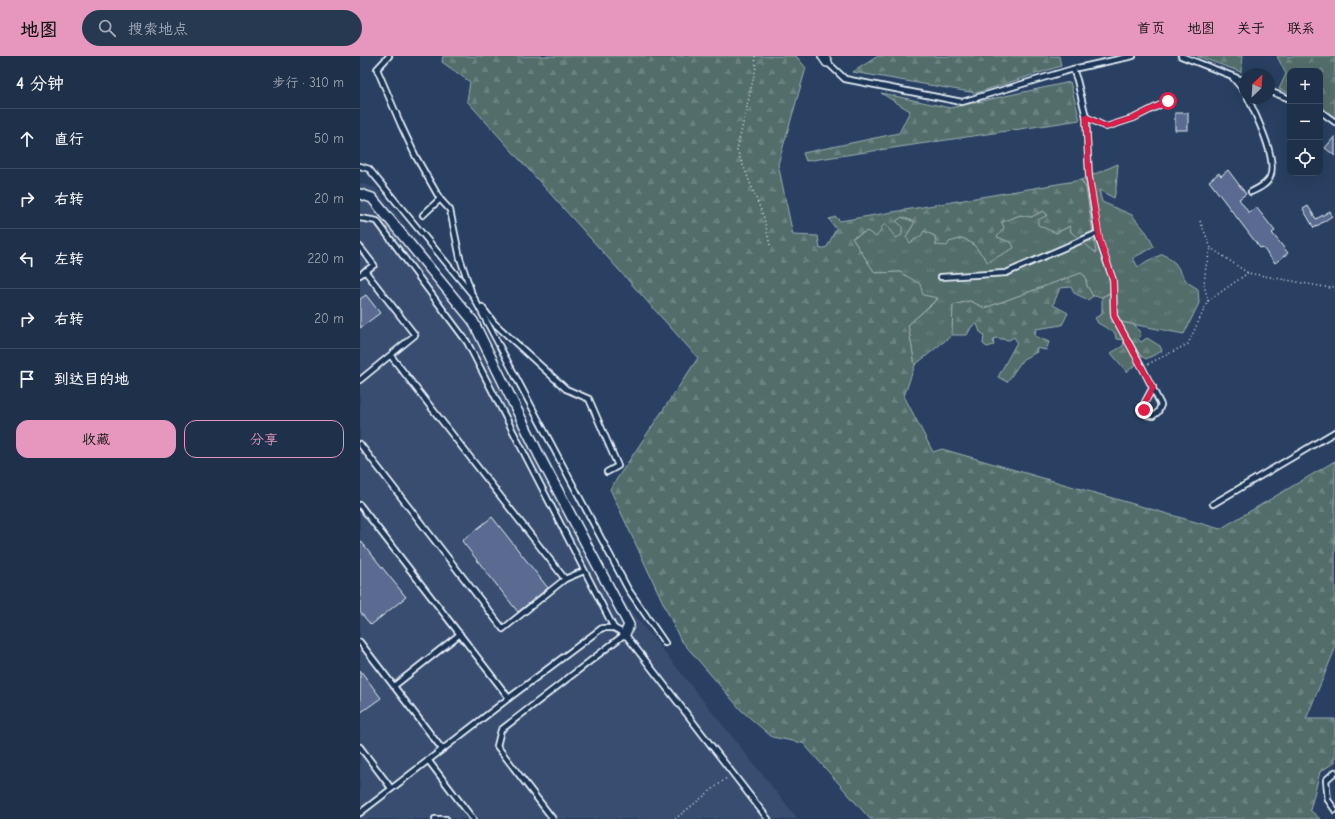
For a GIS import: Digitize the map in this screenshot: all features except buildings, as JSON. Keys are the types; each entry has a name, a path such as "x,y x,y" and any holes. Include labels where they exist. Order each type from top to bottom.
{"street":[{"path":"360,194 372,198 473,321 540,457 629,625 625,634"}],"lane":[{"path":"389,56 377,68 416,157 440,199 450,210 460,258 472,294 628,589 665,643"},
{"path":"825,59 845,79 962,102 1073,69 1133,56"},
{"path":"1181,56 1239,79"},
{"path":"1073,69 1086,117 1089,176 1098,233 1113,280 1114,316 1142,367 1153,388 1161,405 1158,412 1153,416 1147,416 1144,410 1145,402 1153,388"},
{"path":"1232,76 1239,85"},
{"path":"1275,93 1287,98"},
{"path":"1086,117 1106,127 1134,118 1168,101"},
{"path":"1251,104 1264,134 1272,158 1270,177 1264,185 1251,192"},
{"path":"1323,113 1335,122"},
{"path":"360,166 369,169 494,323 566,389 589,399 618,466 607,472"},
{"path":"423,214 440,199"},
{"path":"360,218 377,221 467,342 614,628"},
{"path":"941,277 1006,272 1098,233"},
{"path":"360,247 374,265 360,275"},
{"path":"360,380 415,335 365,271"},
{"path":"391,356 565,579"},
{"path":"1213,504 1335,432"},
{"path":"360,444 503,629 565,579 584,571"},
{"path":"360,505 509,698"},
{"path":"360,813 602,628 614,628 625,634 768,819"},
{"path":"394,686 460,634"},
{"path":"553,819 497,746 501,730 625,634"},
{"path":"360,642 442,749"},
{"path":"360,747 391,788"},
{"path":"428,760 473,819"},
{"path":"1335,772 1326,780 1328,800 1335,810"},
{"path":"435,819 446,819"}],"path":[{"path":"755,56 756,67 737,150 764,218 770,245"},
{"path":"1200,221 1211,248 1248,273 1330,288 1335,286"},
{"path":"1208,301 1204,284 1206,266 1211,248"},
{"path":"1142,367 1188,344 1208,301 1248,273"},
{"path":"675,819 733,774"}],"shaded area":[{"path":"360,183 376,188 476,317 621,598 798,819 360,819"}],"green space":[{"path":"443,56 796,56 806,68 778,164 793,235 818,236 820,249 827,247 836,229 829,219 836,217 840,221 1081,180 1086,188 1096,253 1071,232 1070,226 1056,233 1038,225 1038,220 1048,215 1043,211 1031,217 1020,215 1002,222 1004,228 997,237 1012,243 1014,248 988,262 973,244 963,238 949,242 947,246 936,245 935,236 924,231 921,236 910,243 906,237 915,222 902,217 896,221 902,226 902,235 896,238 885,224 876,237 867,231 852,238 875,273 900,272 920,284 923,295 938,298 908,325 915,365 904,396 933,452 942,449 1220,529 1335,461 1335,649 1306,719 1335,719 1335,762 1320,772 1310,810 1320,819 870,819 803,743 772,737 741,710 680,639 610,489 698,358 467,101 470,82 442,62"},
{"path":"878,56 1059,56 1061,66 976,93 853,72"},
{"path":"1197,56 1242,56 1241,68 1239,68 1239,71"},
{"path":"1277,56 1335,56 1335,119 1323,108 1323,68 1287,68 1287,92 1279,89 1286,74"},
{"path":"1070,82 1080,120 806,161 803,153 899,133 910,111 881,93 950,108"},
{"path":"1118,164 1114,198 1099,190 1102,202 1132,215 1147,233 1154,247 1133,258 1138,267 1163,254 1175,263 1187,282 1198,289 1199,303 1184,334 1121,322 1118,316 1110,313 1109,293 1102,297 1093,296 1087,286 1085,276 1081,273 985,308 970,301 953,305 952,335 915,365 908,325 938,299 923,295 900,272 875,273 852,238 867,231 881,228 885,224 896,221 901,217 915,222 906,237 924,231 935,236 936,245 963,238 973,244 988,261 1012,243 997,237 1002,222 1020,215 1031,217 1043,211 1048,215 1056,233 1070,226 1086,188 1081,180"},
{"path":"1081,273 1085,276 1087,286 1093,296 1088,300 1074,293 1071,287 1060,288 1053,305 1068,313 1062,325 1036,329 1035,336 1049,342 1046,350 1036,348 1037,352 1023,359 1007,382 998,377 1017,342 1014,337 1009,340 995,338 993,340 994,345 987,347 983,344 984,335 980,332 977,324 972,326 967,335 952,335 953,305 970,301 985,308"},
{"path":"1110,293 1110,313 1118,316 1121,322 1135,325 1141,334 1138,339 1141,342 1147,338 1160,346 1162,351 1146,359 1130,349 1136,364 1127,372 1111,353 1123,346 1124,340 1116,339 1115,333 1098,323 1095,318 1102,314 1102,297"}],"route":[{"path":"1144,410 1145,402 1153,388 1114,316 1113,280 1100,240 1089,176 1086,117 1106,127 1134,118 1168,101"}]}
